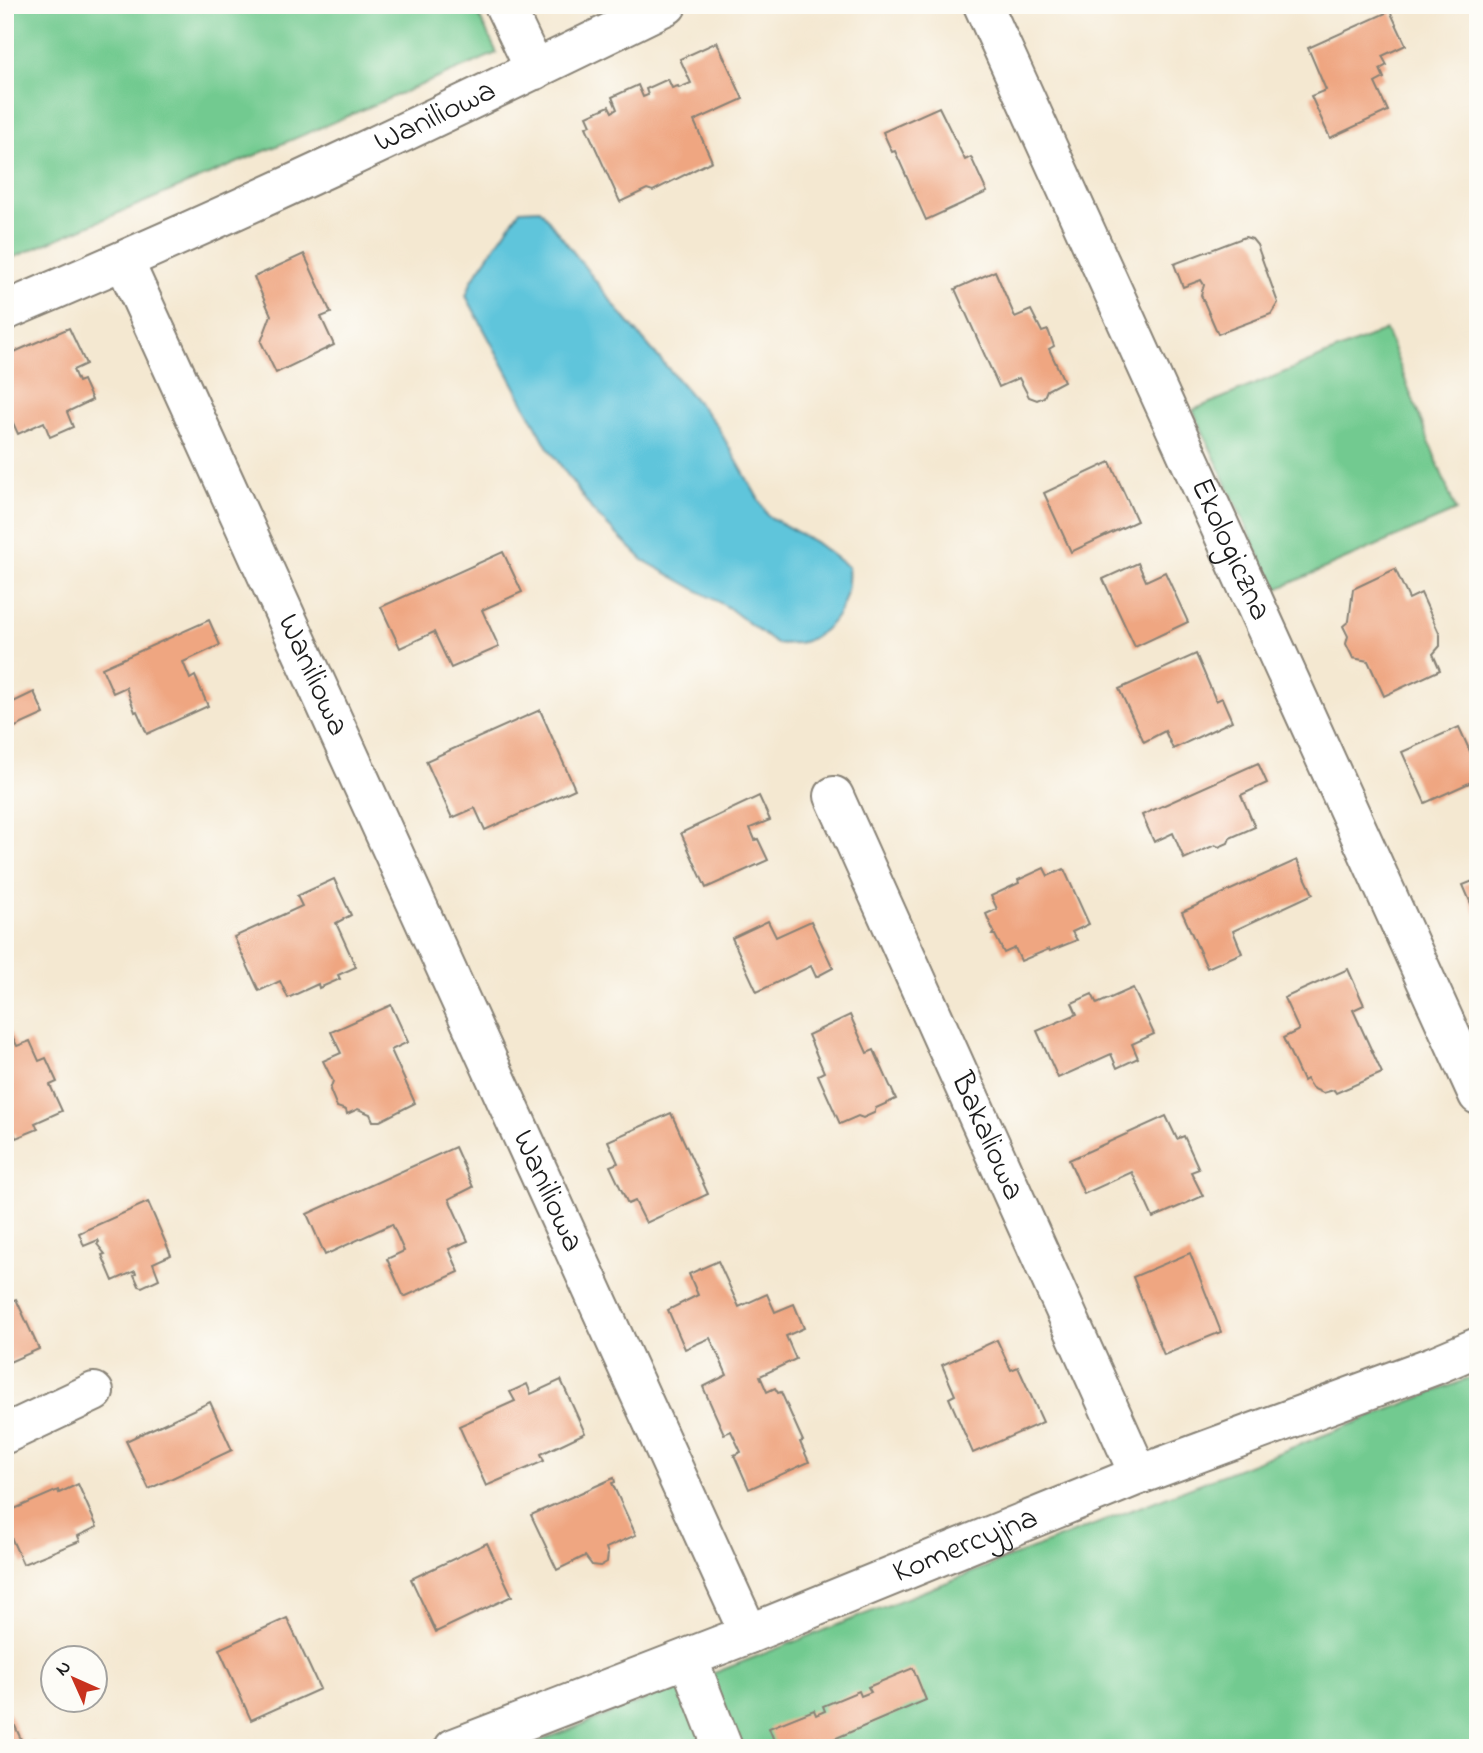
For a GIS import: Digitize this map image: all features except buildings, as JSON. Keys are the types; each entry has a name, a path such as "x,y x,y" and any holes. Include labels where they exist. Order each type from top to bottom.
{"street":[{"path":"504,5 535,70"},
{"name":"Waniliowa","path":"667,5 535,70 124,261 749,1634"},
{"name":"Ekologiczna","path":"984,5 1478,1095"},
{"path":"5,311 124,261"},
{"name":"Bakaliowa","path":"834,796 1139,1475"},
{"name":"Komercyjna","path":"454,1748 749,1634 1139,1475 1478,1347"},
{"path":"5,1434 94,1392"},
{"path":"688,1658 723,1748"}],"green space":[{"path":"5,5 474,5 497,53 5,261"},
{"path":"1386,330 1456,511 1275,590 1193,410"},
{"path":"1478,1375 1478,1748 522,1748"}],"water":[{"path":"540,209 622,315 716,424 768,516 815,542 848,567 844,602 833,622 815,637 800,643 776,644 729,608 643,560 593,511 547,446 466,296 472,280 520,210"}]}
